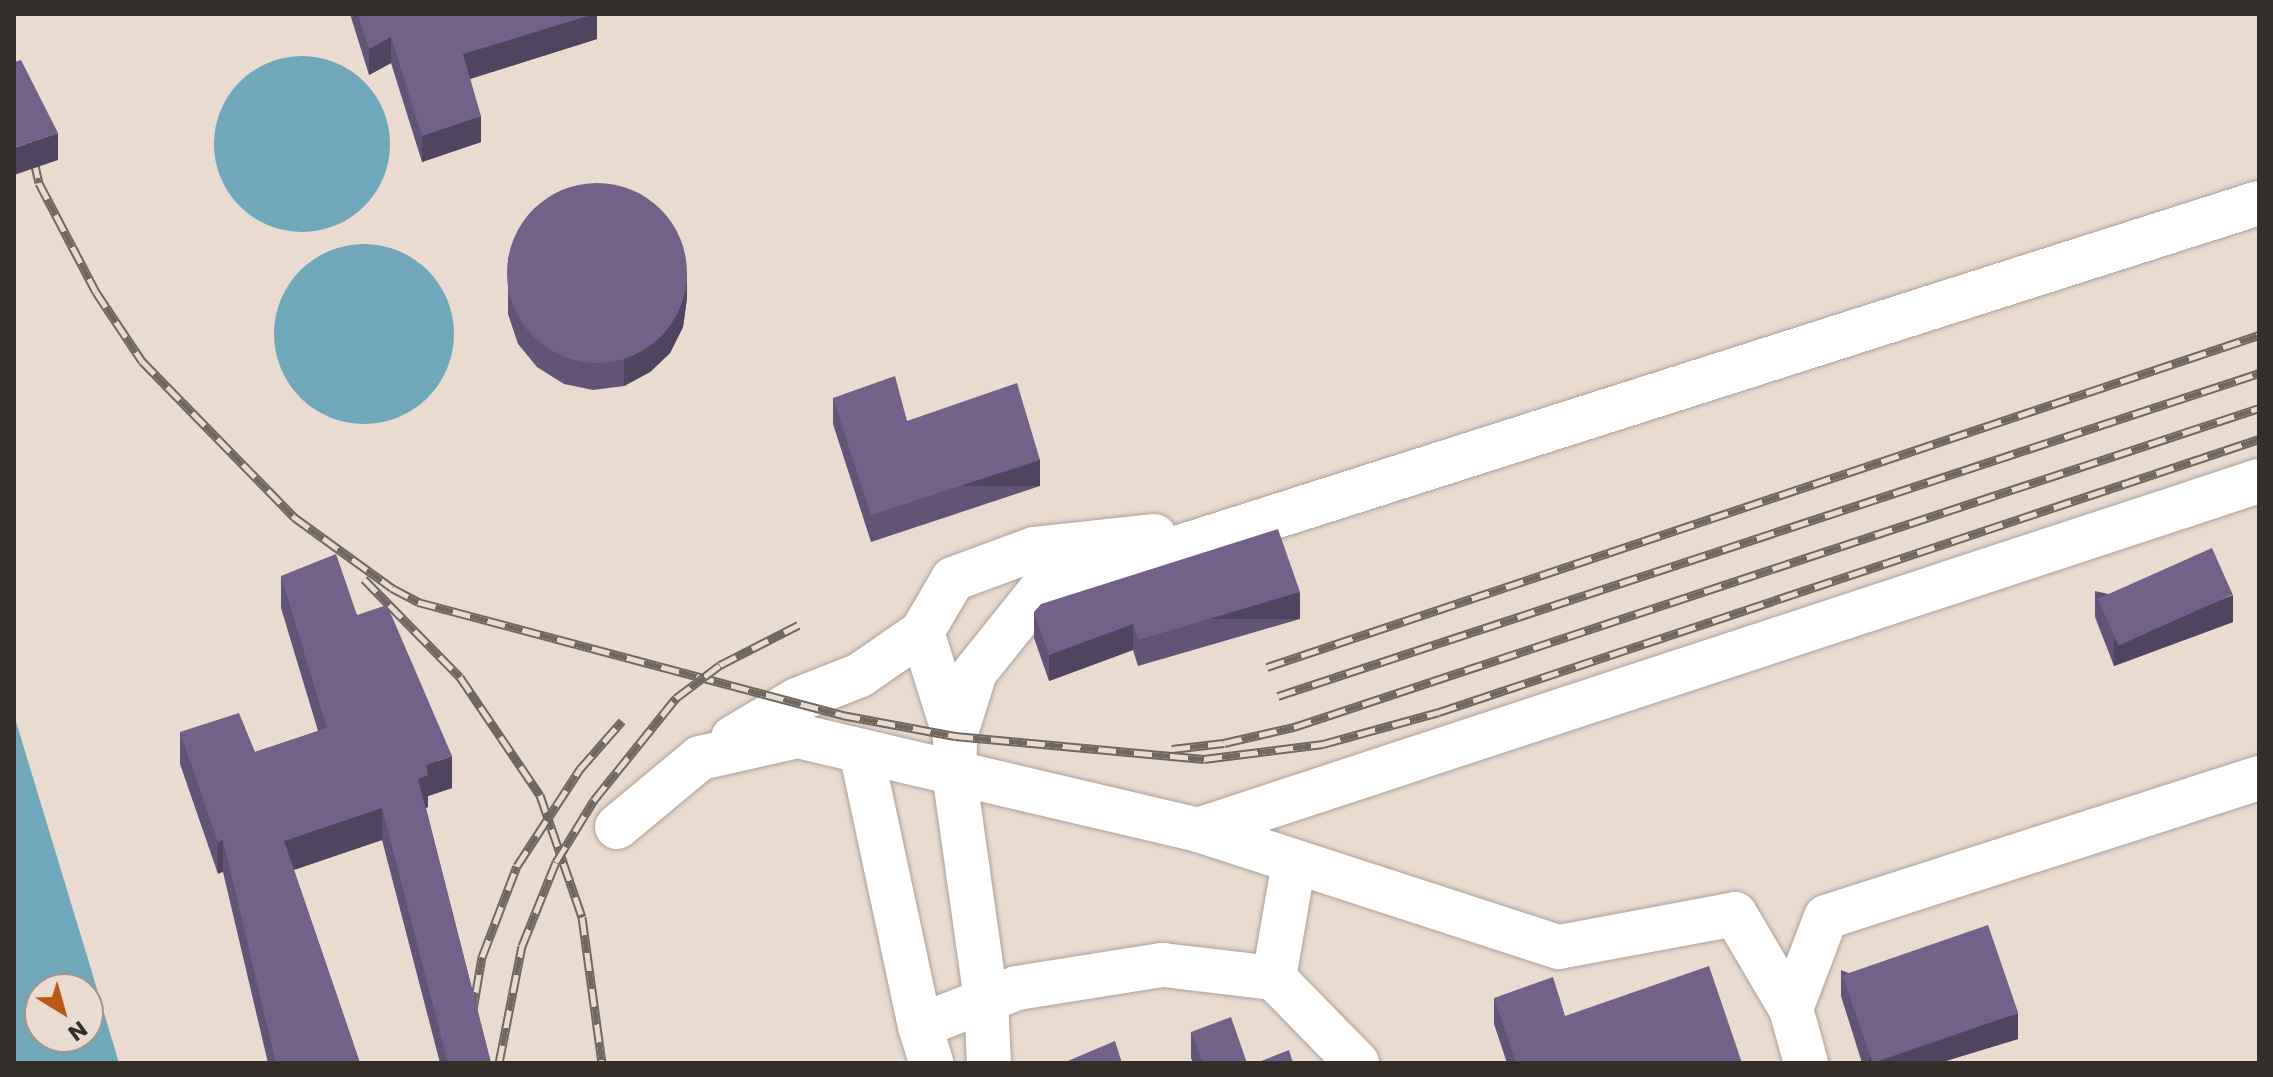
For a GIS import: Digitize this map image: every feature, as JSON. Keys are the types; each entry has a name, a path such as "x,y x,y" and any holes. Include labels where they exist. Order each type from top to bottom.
{"lane":[{"path":"954,754 975,672 1039,592 2259,203"},
{"path":"1198,830 2259,481"},
{"path":"617,827 700,758 797,700 860,675 922,632 953,579 1034,549 1248,525"},
{"path":"922,632 954,754 986,1000 989,1063"},
{"path":"700,758 798,736 861,751 954,754 1559,947 1735,914 1791,1009 1806,1063"},
{"path":"861,751 926,1044 986,1000 1017,988 1163,965 1274,978 1357,1063"},
{"path":"1791,1009 1826,917 2259,778"},
{"path":"1274,978 1294,862"}],"water":[{"path":"302,56 336,62 365,81 384,110 390,144 384,178 365,207 336,226 302,232 268,226 239,207 220,178 214,144 220,110 239,81 268,62"},
{"path":"364,244 398,251 414,259 427,271 439,284 447,300 454,334 447,368 439,384 427,397 414,409 398,417 364,424 330,417 314,409 301,397 289,384 281,368 274,334 281,300 289,284 301,271 314,259 330,251"},
{"path":"14,715 92,973 24,973 24,1053 104,1053 104,1013 119,1063 14,1063"}],"building":[{"path":"358,14 594,14 463,54 481,116 422,136 391,37 369,49"},
{"path":"21,60 58,133 14,148 14,62"},
{"path":"597,183 631,190 647,198 660,210 672,223 680,239 687,273 680,307 672,323 660,336 647,348 631,356 597,363 563,356 547,348 534,336 522,323 514,307 507,273 514,239 522,223 534,210 547,198 563,190"},
{"path":"895,376 907,421 1017,383 1040,460 871,515 833,398"},
{"path":"1278,529 1300,592 1138,640 1133,624 1049,655 1034,612 1041,604"},
{"path":"2212,548 2233,595 2119,645 2098,599"},
{"path":"336,554 357,615 387,605 452,756 426,765 428,775 418,779 491,1063 448,1063 382,808 284,841 360,1063 276,1063 223,840 218,842 180,732 239,713 255,752 327,728 281,576"},
{"path":"1988,925 2018,1013 1873,1063 1842,975"},
{"path":"1709,966 1742,1063 1516,1063 1494,998 1553,977 1565,1016"},
{"path":"1231,1017 1247,1063 1203,1063 1191,1032"},
{"path":"1115,1041 1122,1063 1063,1063"},
{"path":"1289,1050 1293,1063 1256,1063"}],"railway":[{"path":"14,104 26,125 39,183 96,292 142,361 294,517 392,588 418,602 842,715 955,736 1204,759 1323,744 1439,712 2259,439"},
{"path":"1267,667 2259,335"},
{"path":"1278,696 2259,373"},
{"path":"1172,749 1224,743 1294,727 2259,408"},
{"path":"364,579 460,677 540,795 582,917 602,1063"},
{"path":"499,1063 522,946 556,862 594,800 676,698 720,665 798,625"},
{"path":"464,1063 482,957 517,866 580,769 622,721"}]}
